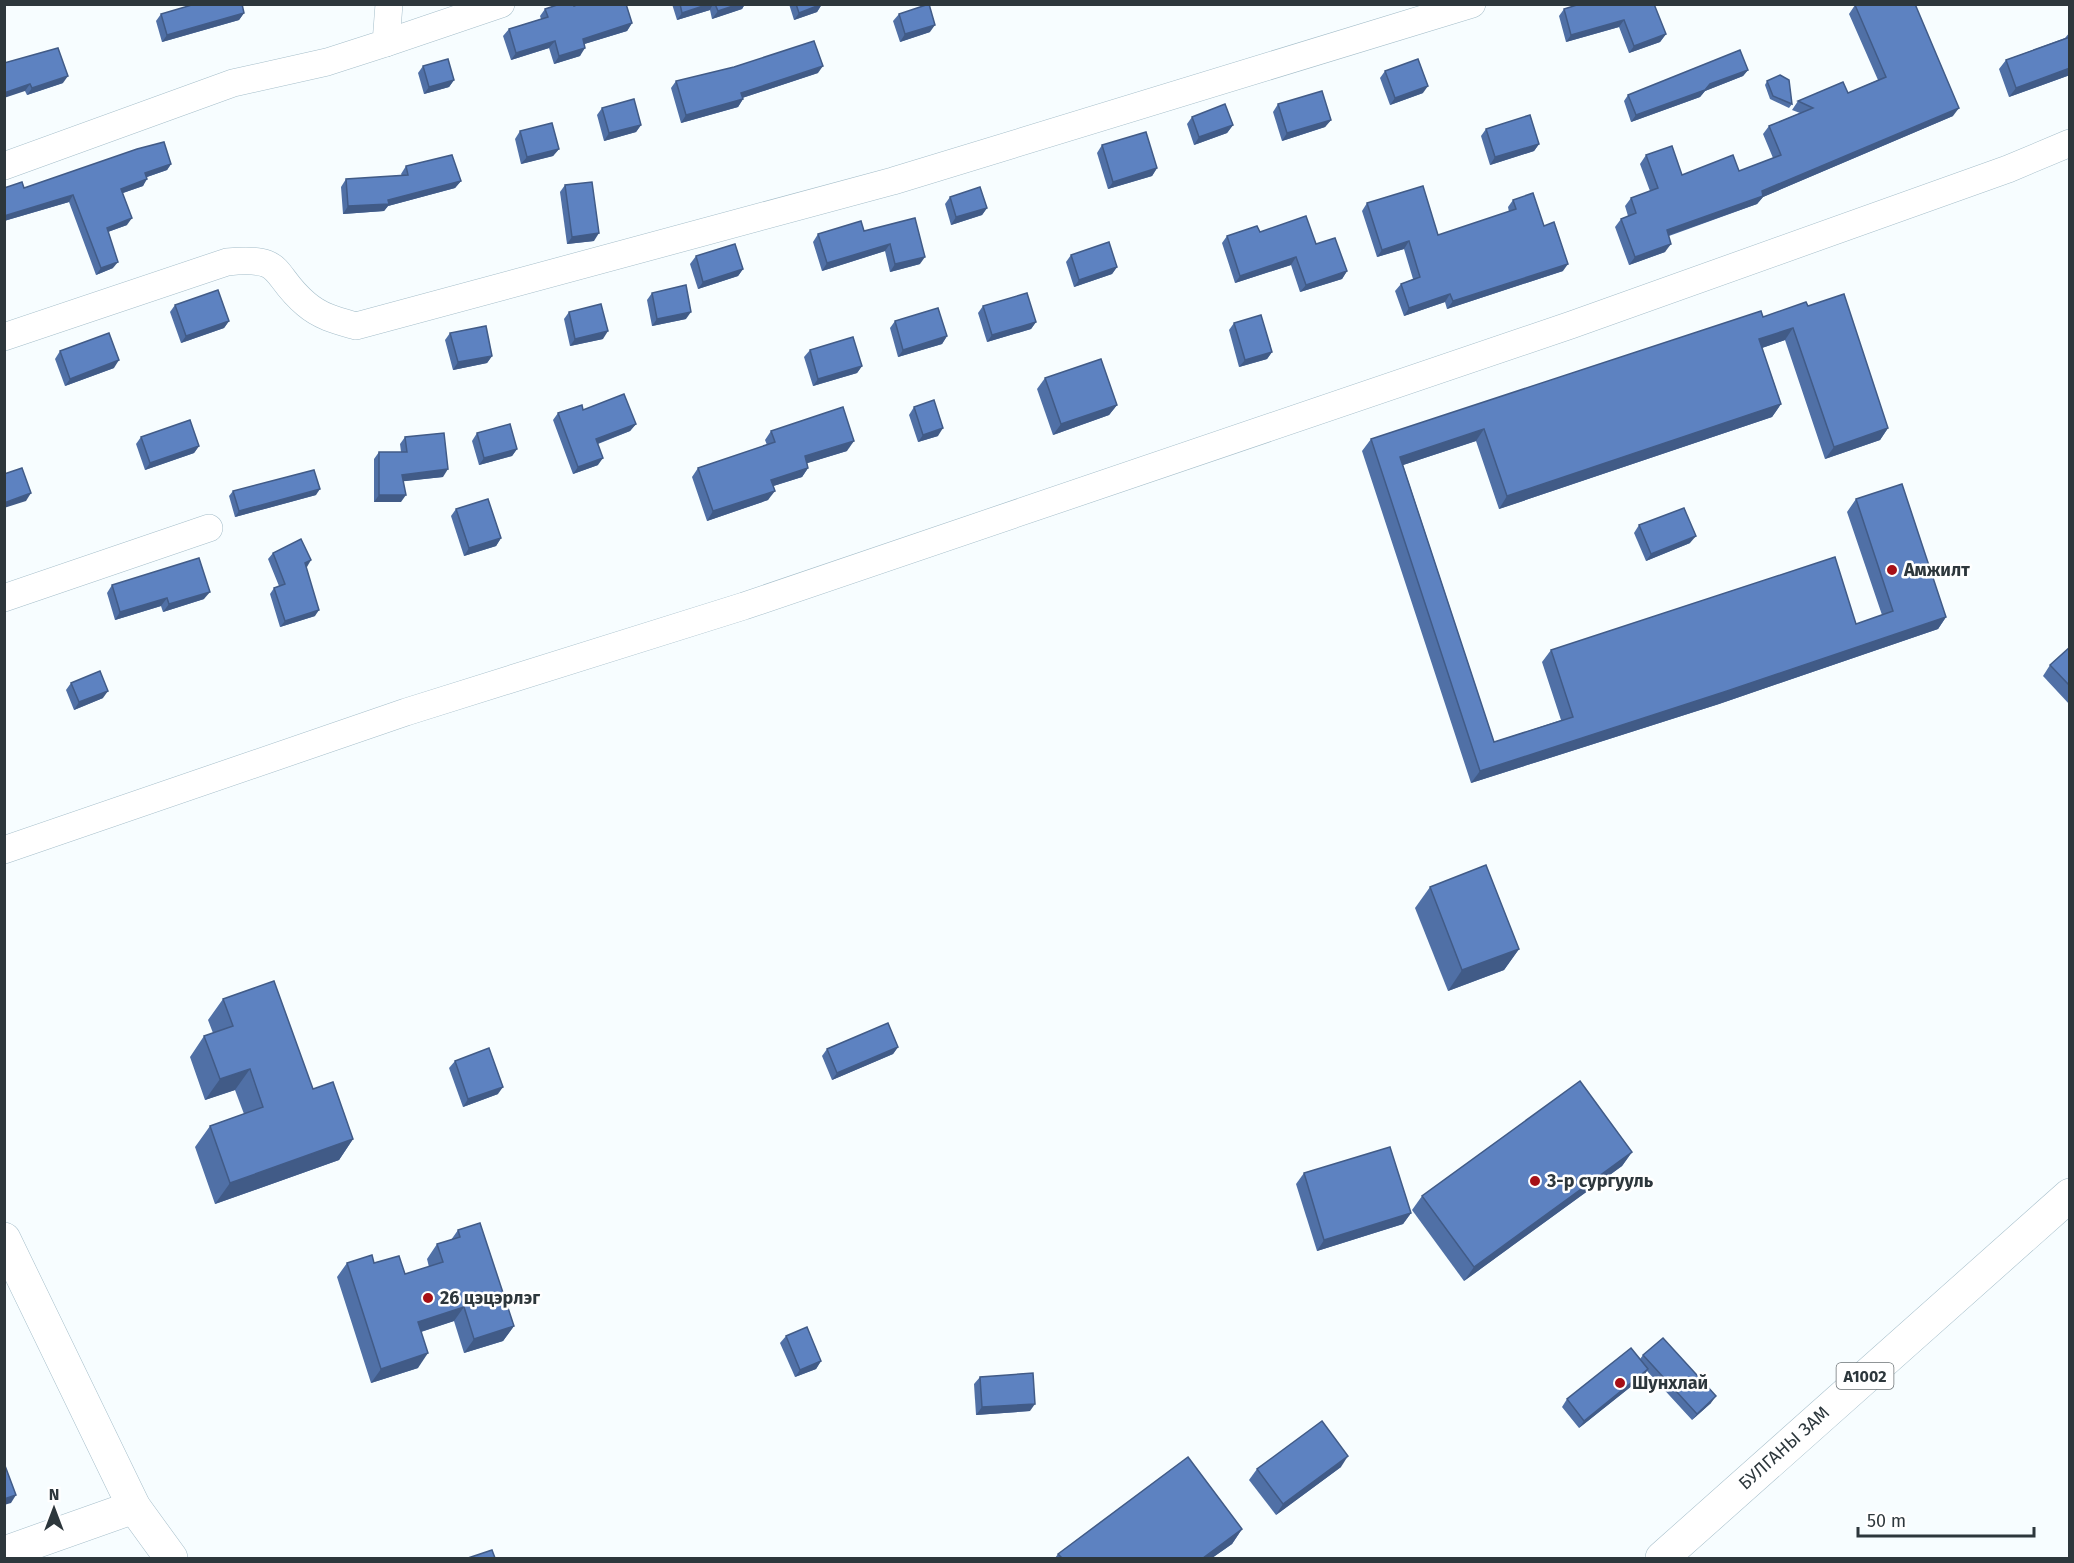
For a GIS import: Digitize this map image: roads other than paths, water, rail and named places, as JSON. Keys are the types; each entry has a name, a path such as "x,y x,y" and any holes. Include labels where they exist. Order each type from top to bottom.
{"main road":[{"name":"БУЛГАНЫ ЗАМ","path":"1662,1558 2070,1195"},
{"path":"4,1239 134,1507 171,1558"},
{"path":"4,1553 134,1507"}],"street":[{"path":"386,42 389,4"},
{"path":"4,166 233,83 327,62 501,4"},
{"path":"4,337 227,262 255,259 277,268 305,303 328,319 357,326 893,181 1472,4"},
{"path":"4,850 406,712 744,606 1560,329 2008,170 2070,143"},
{"path":"4,598 209,528"}],"place":[{"name":"Амжилт","path":"1892,570"},
{"name":"3-р сургууль","path":"1535,1181"},
{"name":"26 цэцэрлэг","path":"428,1298"},
{"name":"Шунхлай","path":"1620,1383"}]}
